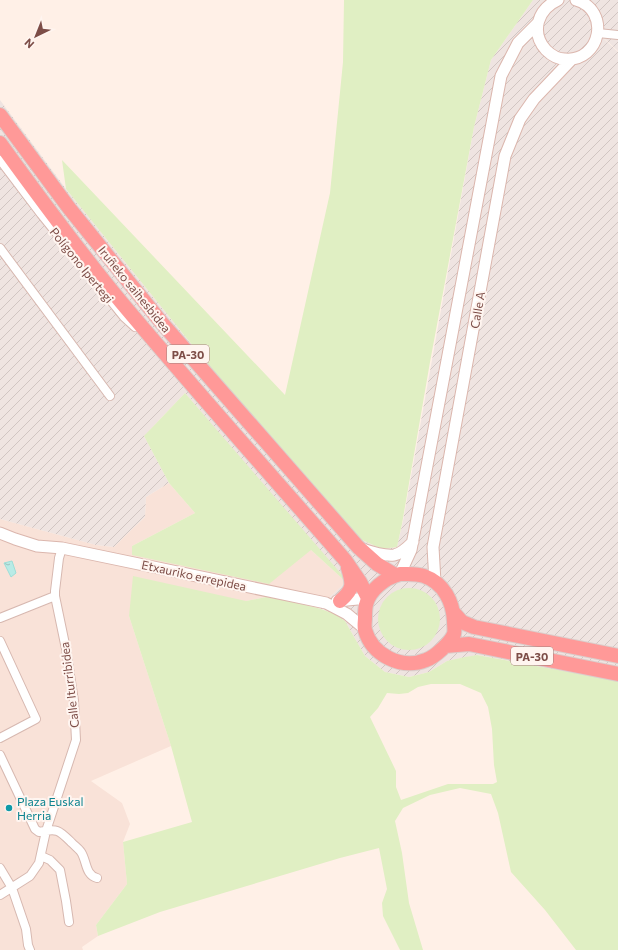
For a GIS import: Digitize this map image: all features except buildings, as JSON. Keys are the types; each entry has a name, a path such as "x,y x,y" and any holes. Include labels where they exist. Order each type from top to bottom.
{"highway":[{"name":"Iruñeko saihesbidea","path":"0,115 69,208 161,322 358,547 378,564 398,575"},
{"name":"Iruñeko saihesbidea","path":"0,143 55,218 121,301 198,392 345,560 360,582 368,598"},
{"name":"Iruñeko saihesbidea","path":"340,601 347,595 352,587 351,578 345,560"},
{"name":"PA-30","path":"368,598 365,606 365,629 371,643 382,655 396,662 411,664 426,660 439,652 454,633 454,613 450,601 444,591 435,582 424,576 412,574 398,575"},
{"path":"368,598 375,588 384,581 398,575"},
{"name":"PA-30","path":"454,613 462,622 474,627 618,656"},
{"name":"PA-30","path":"445,646 469,644 618,674"}],"street":[{"name":"Calle A","path":"398,575 411,550 413,542 501,76 518,43 538,23 547,6 558,0"},
{"path":"576,0 580,1 592,11 596,18 598,33 618,35"},
{"path":"538,23 537,31 539,39 546,50 556,57 572,59"},
{"name":"Calle A","path":"435,582 433,547 505,156 520,119 534,99 572,59 580,57 592,48 598,33"},
{"name":"Polígono Ipertegi","path":"0,160 41,214 124,317 173,363"},
{"path":"0,248 110,396"},
{"name":"Etxauriko errepidea","path":"0,526 46,541 62,548"},
{"name":"Etxauriko errepidea","path":"0,533 38,546 62,548 326,603 347,614 365,629"},
{"path":"358,547 375,553 395,555 406,550 413,542"},
{"name":"Calle Iturribidea","path":"0,895 30,876 39,863 46,830 76,740 74,701 66,649 55,596 59,558 62,548"},
{"path":"0,618 55,596"},
{"name":"Etxauriko errepidea","path":"326,603 368,598"},
{"path":"0,641 36,719 0,738"},
{"path":"0,755 35,829 39,832 56,830 62,833 81,852 89,874 97,878"},
{"path":"41,856 50,860 60,870 69,922"},
{"path":"0,868 12,888 26,929 28,949"}],"shaded area":[{"path":"533,0 618,0 618,51 573,10 618,52 618,681 477,655 447,661 429,672 409,677 385,672 365,656 345,621 335,614 318,608 346,582 185,393 144,436 169,483 146,497 145,517 114,547 96,545 0,519 0,100 66,189 210,367 360,539 382,549 397,547 403,521 474,127 491,60"},
{"path":"169,483 195,513 132,546 311,550 346,582 318,608 266,597 246,601 129,616 171,746 91,781 122,803 130,824 123,842 127,884 96,925 98,936 82,947 83,950 0,950 0,519 96,545 114,547 145,517 146,497"}],"green space":[{"path":"344,0 533,0 491,60 474,127 397,547 382,549 360,539 210,367 66,189 62,160 285,395 330,193 343,62"},
{"path":"185,393 343,576 346,582 311,550 269,584 132,555 132,546 195,513 169,483 144,436"},
{"path":"133,576 246,601 266,597 285,600 335,614 345,621 365,656 385,672 409,677 429,672 447,661 477,655 618,681 618,950 576,950 545,910 511,872 498,813 491,794 460,788 430,795 403,808 395,821 402,853 409,903 423,950 400,950 383,916 382,903 387,889 379,848 340,858 160,912 98,936 96,925 127,884 123,842 192,822 171,746 129,616","holes":["431,684 460,684 481,693 488,707 492,729 494,765 497,782 493,784 448,784 401,800 396,787 396,771 370,717 378,708 387,693 408,693 418,687"]},
{"path":"409,588 426,593 431,597 435,602 440,619 435,636 431,641 426,645 409,650 392,645 387,641 383,636 378,619 383,602 387,597 392,593"}],"water":[{"path":"12,561 16,573 11,577 4,563"}],"place":[{"name":"Plaza Euskal Herria","path":"9,808"}]}
